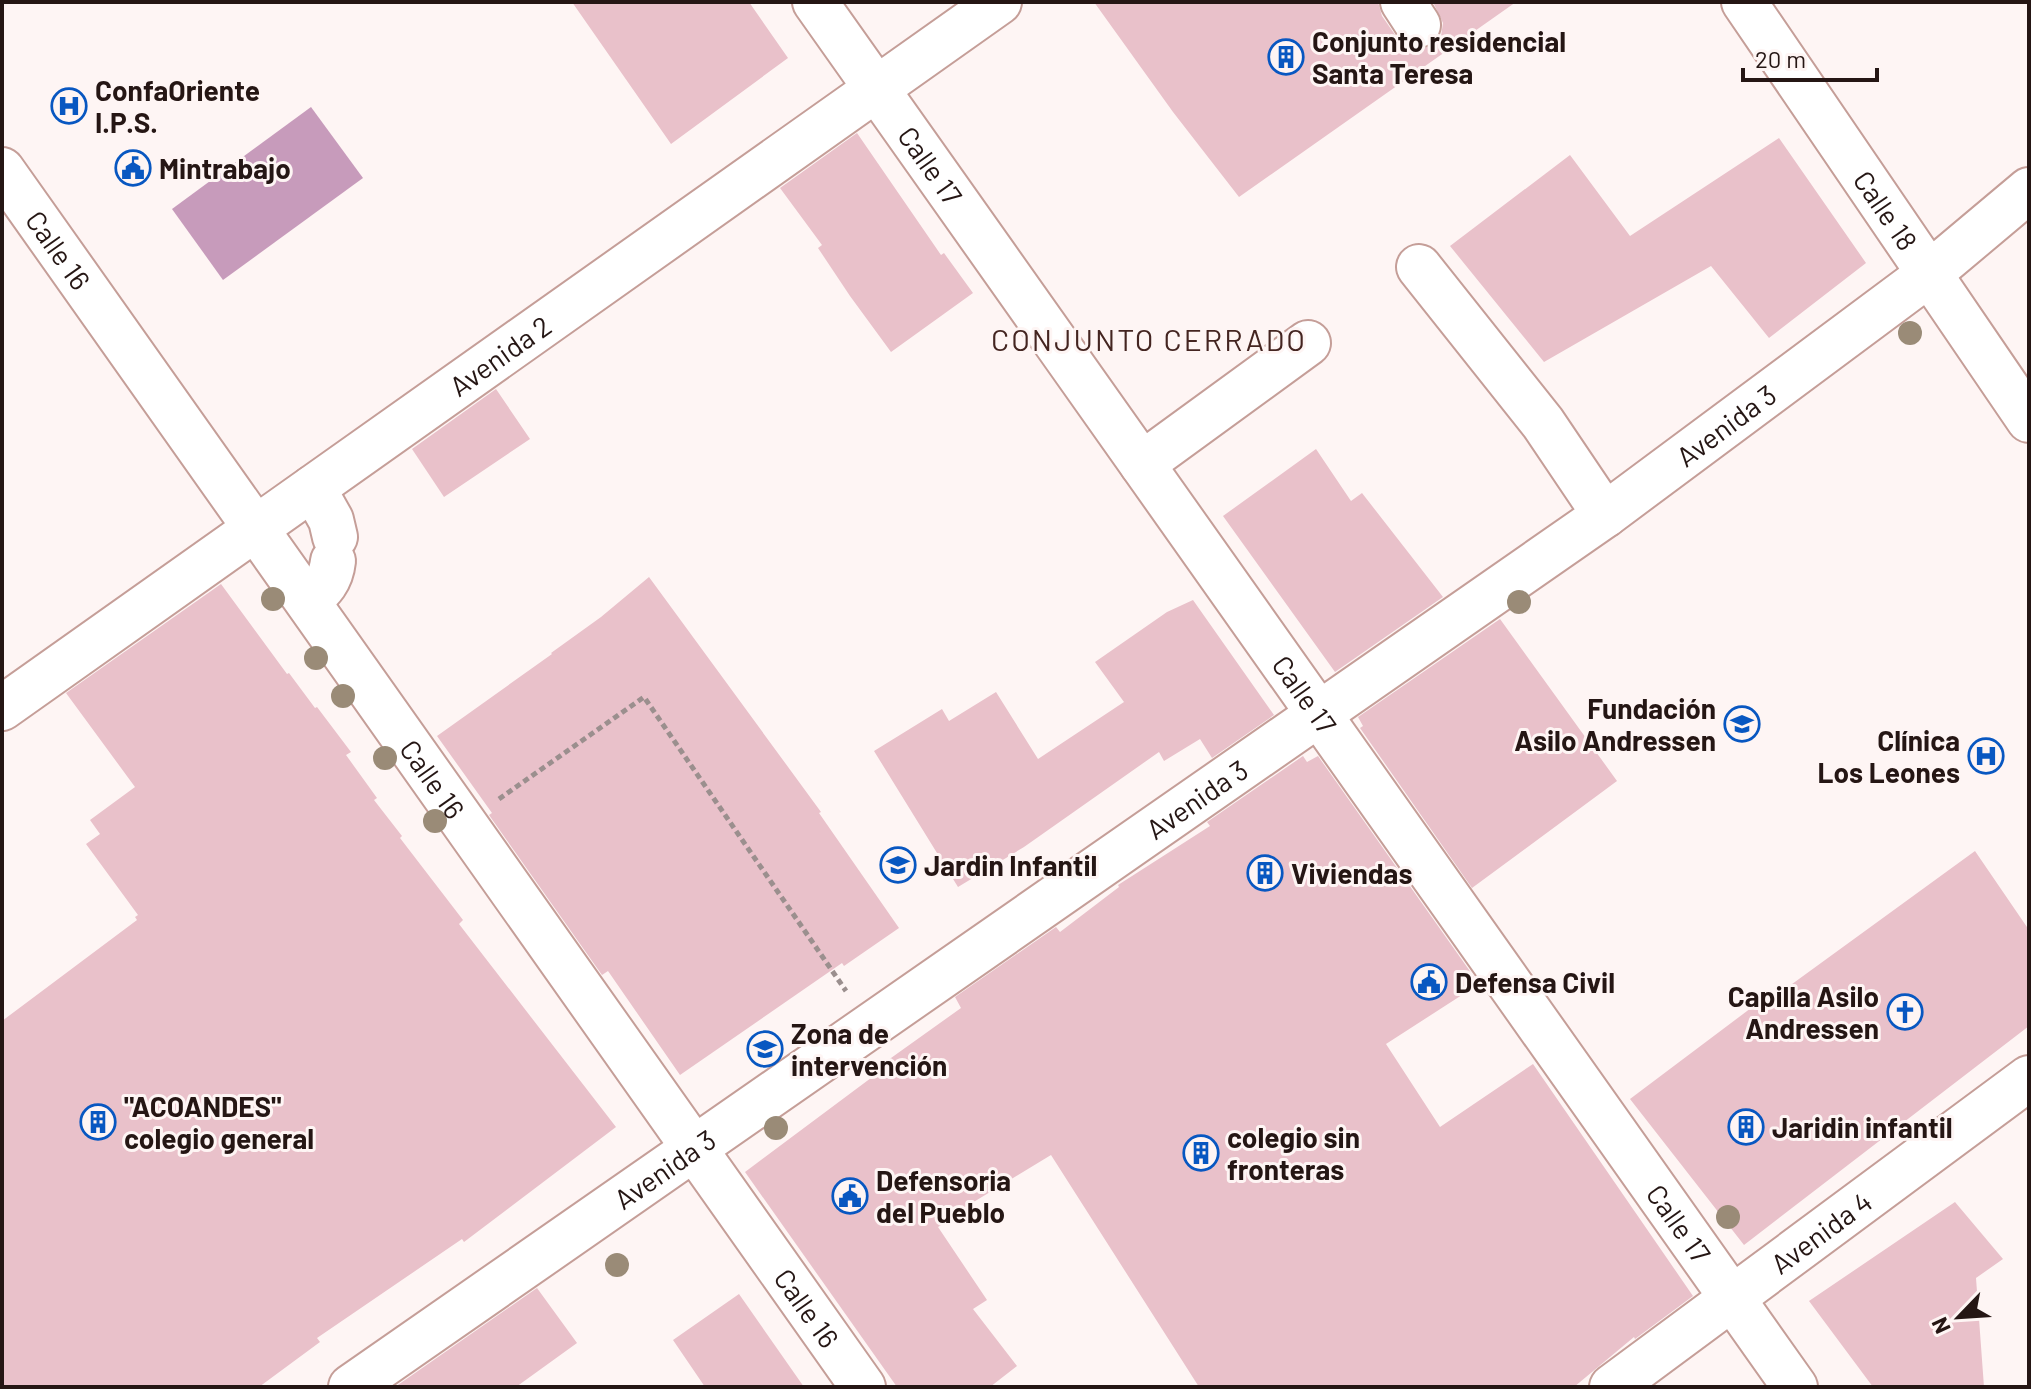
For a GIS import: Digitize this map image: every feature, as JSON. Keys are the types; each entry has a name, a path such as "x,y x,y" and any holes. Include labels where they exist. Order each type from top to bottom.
{"street":[{"name":"Calle 17","path":"815,2 1795,1387"},
{"name":"Avenida 2","path":"2,708 999,2"},
{"name":"Calle 18","path":"1744,2 2029,420"},
{"name":"Calle 16","path":"2,170 863,1387"},
{"name":"Avenida 3","path":"351,1387 1605,515 1929,274 2029,190"},
{"path":"1419,267 1543,423 1605,515"},
{"path":"1142,464 1308,343"},
{"path":"308,601 325,586 332,574 334,549 331,520 313,488"},
{"name":"Avenida 4","path":"1612,1387 2029,1078"}],"path":[{"path":"464,823 644,697 870,1025"}],"shaded area":[{"path":"311,107 363,178 223,280 172,209"}],"building":[{"path":"572,2 749,2 788,58 671,144"},
{"name":"Conjunto residencial Santa Teresa","path":"1094,2 1378,2 1382,16 1398,39 1406,47 1419,50 1432,45 1441,36 1443,23 1433,2 1516,2 1239,197"},
{"path":"857,133 941,255 944,253 973,293 891,352 818,248 822,245 780,188"},
{"path":"1779,138 1866,263 1769,338 1711,266 1544,362 1450,246 1570,155 1630,236"},
{"path":"496,389 530,439 444,497 412,449"},
{"path":"1316,449 1351,501 1362,493 1443,597 1335,672 1223,516"},
{"path":"649,577 821,812 899,928 844,966 842,963 680,1075 608,971 602,975 437,736 552,654"},
{"path":"221,584 287,674 351,752 346,755 377,798 374,800 463,920 459,924 616,1127 464,1242 462,1239 317,1338 320,1342 259,1387 2,1387 2,1021 137,920 135,917 138,915 86,844 100,834 90,820 135,787 66,693"},
{"path":"1193,600 1274,715 1212,758 1200,739 1164,761 1159,752 1024,847 958,887 874,751 942,709 949,721 996,692 1038,759 1124,702 1095,662 1167,612"},
{"path":"1500,619 1617,781 1472,888 1360,728 1363,726 1358,717"},
{"path":"1303,756 1307,762 1318,756 1479,984 1386,1044 1440,1127 1533,1064 1693,1296 1634,1337 1574,1387 1199,1387 1051,1155 949,1217 950,1220 938,1227 987,1300 973,1309 1017,1366 990,1387 897,1387 745,1172 879,1072 877,1068 961,1008 955,997 1056,927 1060,932 1118,885 1210,826 1207,822"},
{"path":"1975,851 2029,930 2029,1026 1744,1245 1630,1099 1759,1002 1762,1006"},
{"path":"1955,1202 2003,1259 1976,1278 1984,1387 1873,1387 1809,1301"},
{"path":"537,1288 577,1343 516,1387 395,1387"},
{"path":"739,1294 804,1387 705,1387 673,1340"}],"place":[{"name":"Conjunto residencial Santa Teresa","path":"1286,57"},
{"name":"ConfaOriente I.P.S.","path":"69,106"},
{"name":"Mintrabajo","path":"133,168"},
{"name":"Fundación Asilo Andressen","path":"1742,724"},
{"name":"Clínica Los Leones","path":"1986,756"},
{"name":"Jardin Infantil","path":"898,865"},
{"name":"Viviendas","path":"1265,873"},
{"name":"Defensa Civil","path":"1429,982"},
{"name":"Capilla Asilo Andressen","path":"1905,1012"},
{"name":"Zona de intervención","path":"765,1049"},
{"name":"\"ACOANDES\" colegio general","path":"98,1122"},
{"name":"Jaridin infantil","path":"1746,1127"},
{"name":"colegio sin fronteras","path":"1201,1153"},
{"name":"Defensoria del Pueblo","path":"850,1196"}],"district":[{"name":"CONJUNTO CERRADO","path":"1149,339"}]}
